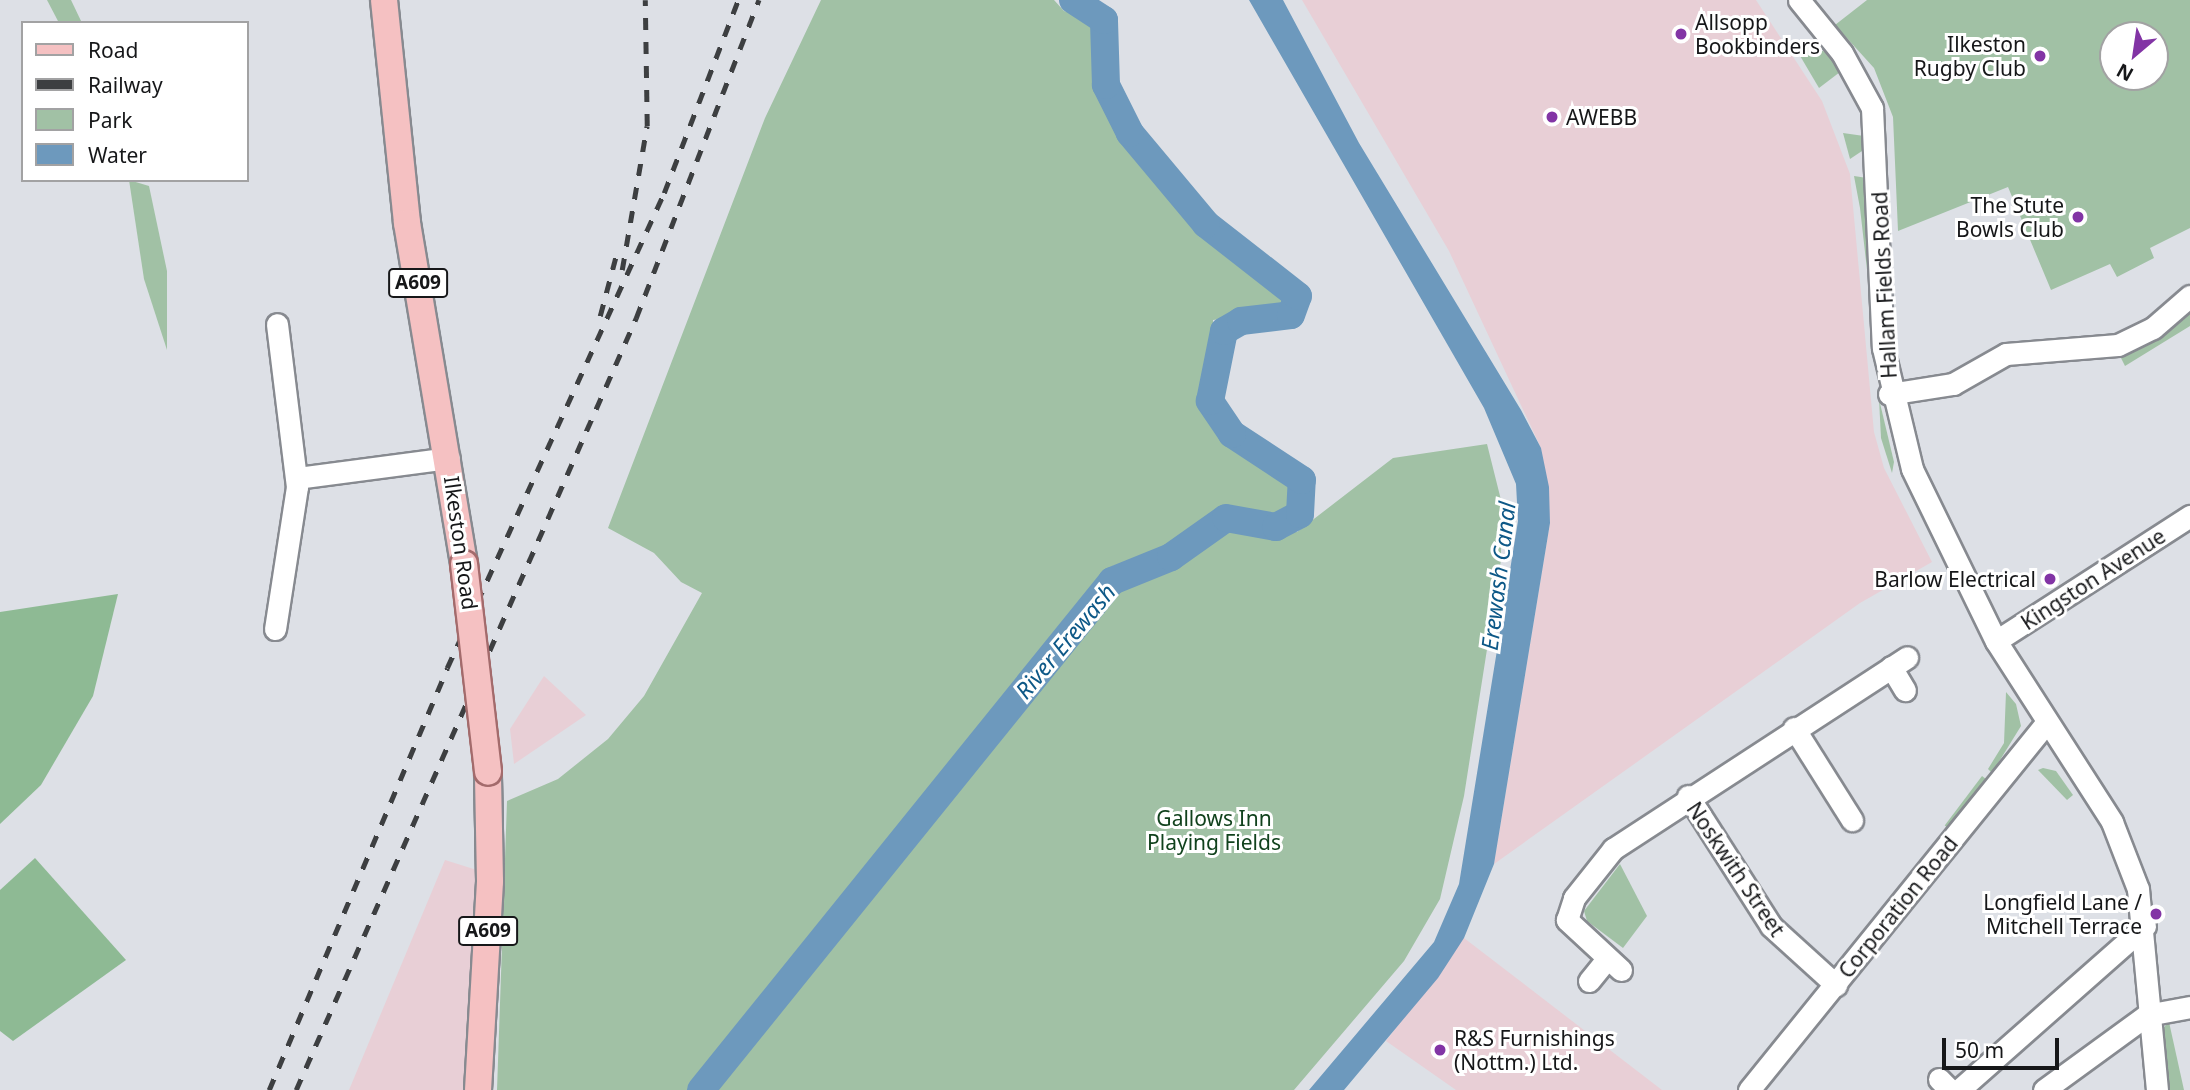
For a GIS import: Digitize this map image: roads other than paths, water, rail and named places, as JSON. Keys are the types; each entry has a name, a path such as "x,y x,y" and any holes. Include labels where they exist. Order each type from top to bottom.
{"main road":[{"name":"Ilkeston Road","path":"384,0 404,204 449,458 488,772 490,881 478,1090"}],"street":[{"name":"Hallam Fields Road","path":"1800,0 1842,53 1872,108 1889,394 1920,488 1996,641 2045,724 2112,822 2145,926 2147,1015 2157,1090"},
{"path":"1889,394 1953,384 2006,354 2118,345 2152,328 2190,296"},
{"path":"275,629 297,478 277,324"},
{"path":"297,478 449,458"},
{"name":"Kingston Avenue","path":"1996,641 2190,516"},
{"path":"1688,796 1899,662 1905,690"},
{"name":"Corporation Road","path":"1749,1090 2045,724"},
{"path":"1794,728 1819,790 1852,820"},
{"name":"Noskwith Street","path":"1589,981 1614,965 1570,926 1570,904 1614,849 1688,796 1771,926 1836,985"},
{"path":"1959,1090 2145,926"},
{"path":"2044,1090 2147,1015 2190,1007"}],"water":[{"path":"1249,0 1283,0 1359,143 1521,410 1541,448 1549,487 1550,523 1494,864 1464,938 1438,978 1344,1090 1309,1090 1434,942 1459,884 1518,521 1516,484 1484,408"}],"waterway":[{"name":"River Erewash","path":"701,1090 1112,581 1171,557 1226,518 1276,527 1300,514 1302,480 1232,434 1210,401 1224,331 1241,321 1291,315 1298,296 1206,224 1130,133 1106,85 1104,20 1073,0"}],"railway":[{"path":"622,270 647,126 645,0"},
{"path":"269,1090 447,668 664,193 738,0"},
{"path":"296,1090 636,318 759,0"},
{"path":"600,316 617,252"}],"place":[{"name":"Allsopp Bookbinders","path":"1681,34"},
{"name":"Ilkeston Rugby Club","path":"2040,56"},
{"name":"AWEBB","path":"1552,117"},
{"name":"The Stute Bowls Club","path":"2078,217"},
{"name":"Barlow Electrical","path":"2050,579"},
{"name":"Longfield Lane / Mitchell Terrace","path":"2156,914"},
{"name":"R&S Furnishings (Nottm.) Ltd.","path":"1440,1050"}],"water label":[{"name":"Erewash Canal","path":"1498,576"}],"park label":[{"name":"Gallows Inn Playing Fields","path":"1214,830"}]}
